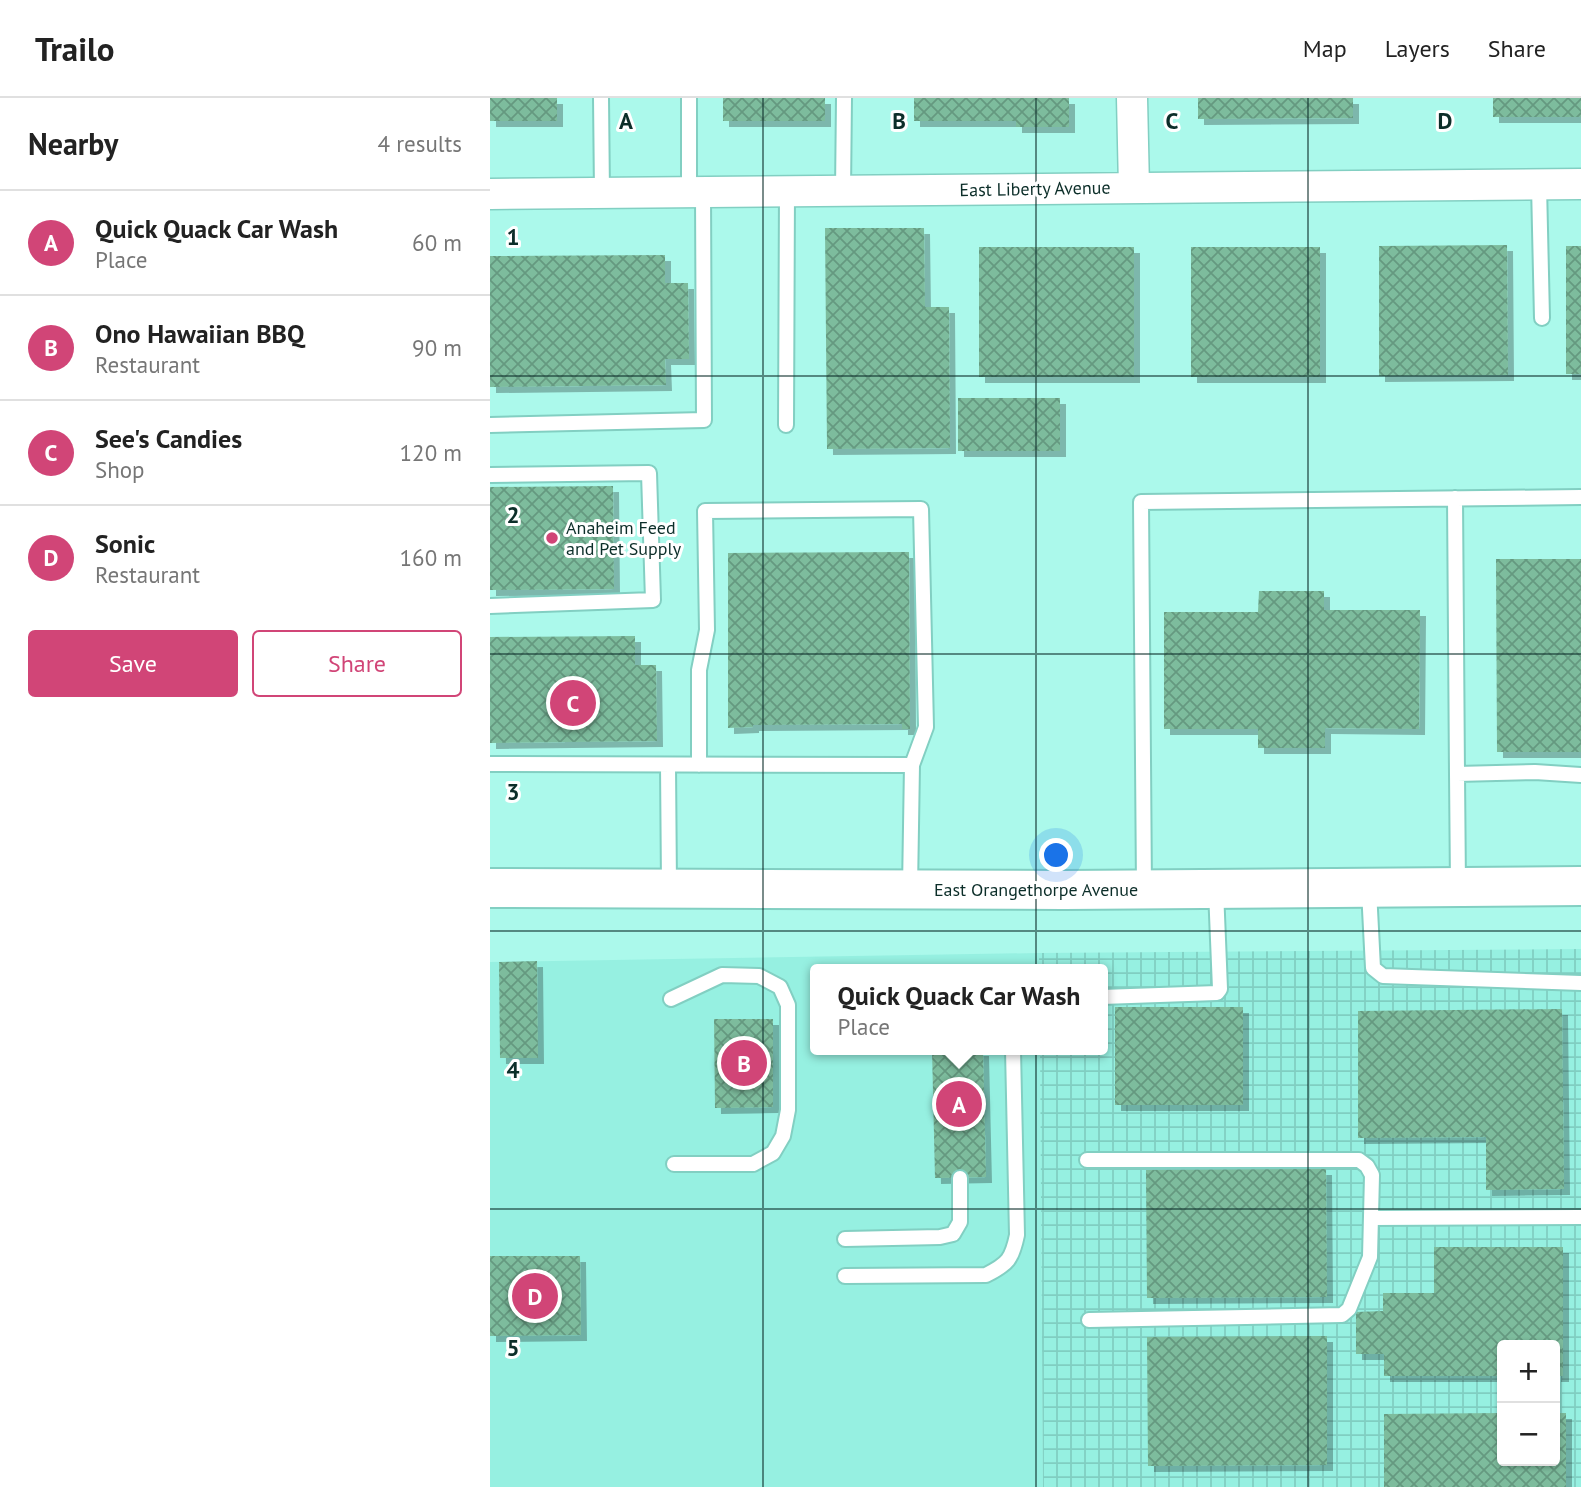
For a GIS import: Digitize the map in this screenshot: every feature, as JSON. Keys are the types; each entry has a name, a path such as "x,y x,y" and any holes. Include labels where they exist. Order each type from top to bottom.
{"main road":[{"name":"East Orangethorpe Avenue","path":"490,888 909,890 1581,886"}],"street":[{"path":"1132,98 1134,188"},
{"name":"East Liberty Avenue","path":"490,194 1581,184"}],"lane":[{"path":"601,98 602,193"},
{"path":"490,425 704,420 696,192 689,98"},
{"path":"843,191 844,98"},
{"path":"1539,185 1542,318"},
{"path":"786,425 788,191"},
{"path":"490,475 649,473 653,600 490,606"},
{"path":"1144,889 1141,502 1581,497"},
{"path":"1455,498 1458,887"},
{"path":"699,765 699,670 706,630 705,511 921,509 926,727 912,765 909,890"},
{"path":"490,764 912,765"},
{"path":"668,765 669,889"},
{"path":"1457,774 1535,772 1581,775"},
{"path":"1369,888 1373,968 1383,976 1581,982"},
{"path":"1108,997 1217,993 1220,989 1216,889"},
{"path":"671,999 722,975 759,976 780,987 788,1004 788,1111 783,1136 774,1153 753,1164 674,1164"},
{"path":"845,1276 986,1275 1002,1268 1013,1255 1017,1235 1013,1055"},
{"path":"1087,1160 1359,1160 1367,1166 1372,1175 1370,1257 1349,1309 1342,1315 1088,1320"},
{"path":"845,1239 940,1237 953,1234 960,1222 960,1178"},
{"path":"1371,1218 1581,1217"}],"shaded area":[{"path":"1581,949 1581,1487 1043,1487 1040,1055 1108,1055 1108,964 1039,964 1039,953"},
{"path":"1039,953 1039,964 810,964 810,1055 1040,1055 1043,1487 490,1487 490,962"}],"building":[{"path":"490,98 557,98 557,121 490,121"},
{"path":"723,98 825,98 825,121 723,121"},
{"path":"914,98 1069,98 1069,127 1016,127 1016,121 914,121"},
{"path":"1198,98 1353,98 1353,118 1198,119"},
{"path":"1493,98 1581,98 1581,117 1493,117"},
{"path":"825,228 924,228 925,307 949,307 950,448 827,449"},
{"path":"1507,245 1508,375 1379,376 1379,246"},
{"path":"1566,246 1581,246 1581,374 1566,374"},
{"path":"979,247 1134,247 1134,377 979,377"},
{"path":"1191,247 1320,247 1320,377 1191,377"},
{"path":"665,255 665,283 688,283 689,359 665,359 666,385 490,387 490,256"},
{"path":"958,398 1060,398 1060,451 958,451"},
{"name":"Anaheim Feed and Pet Supply","path":"613,486 614,589 490,590 490,487"},
{"path":"909,552 910,729 902,729 902,724 753,725 728,728 728,553"},
{"path":"1496,559 1581,559 1581,752 1497,752"},
{"path":"1259,591 1324,591 1324,610 1420,610 1419,729 1325,728 1325,748 1258,748 1258,729 1164,729 1164,612 1258,612"},
{"path":"635,636 635,665 656,665 657,741 490,743 490,637"},
{"path":"537,961 538,1058 500,1058 499,962"},
{"path":"1115,1007 1243,1007 1243,1105 1115,1105"},
{"path":"1562,1009 1564,1189 1486,1190 1486,1137 1358,1138 1358,1011"},
{"path":"714,1019 773,1019 773,1107 715,1108"},
{"path":"932,1055 983,1055 986,1177 935,1178"},
{"path":"1326,1169 1327,1297 1147,1298 1146,1170"},
{"path":"1434,1247 1563,1247 1563,1376 1560,1376 1560,1340 1497,1340 1497,1376 1384,1376 1384,1354 1356,1354 1356,1312 1383,1311 1383,1293 1434,1293"},
{"path":"490,1256 580,1256 581,1335 490,1336"},
{"path":"1327,1336 1327,1465 1148,1466 1147,1337"},
{"path":"1497,1413 1497,1466 1560,1466 1560,1413 1566,1413 1566,1487 1384,1487 1384,1414"}],"place":[{"name":"Anaheim Feed and Pet Supply","path":"552,538"},
{"name":"See's Candies","path":"573,703"},
{"name":"Ono Hawaiian BBQ","path":"744,1063"},
{"name":"Quick Quack Car Wash","path":"959,1104"},
{"name":"Sonic","path":"535,1296"}]}
